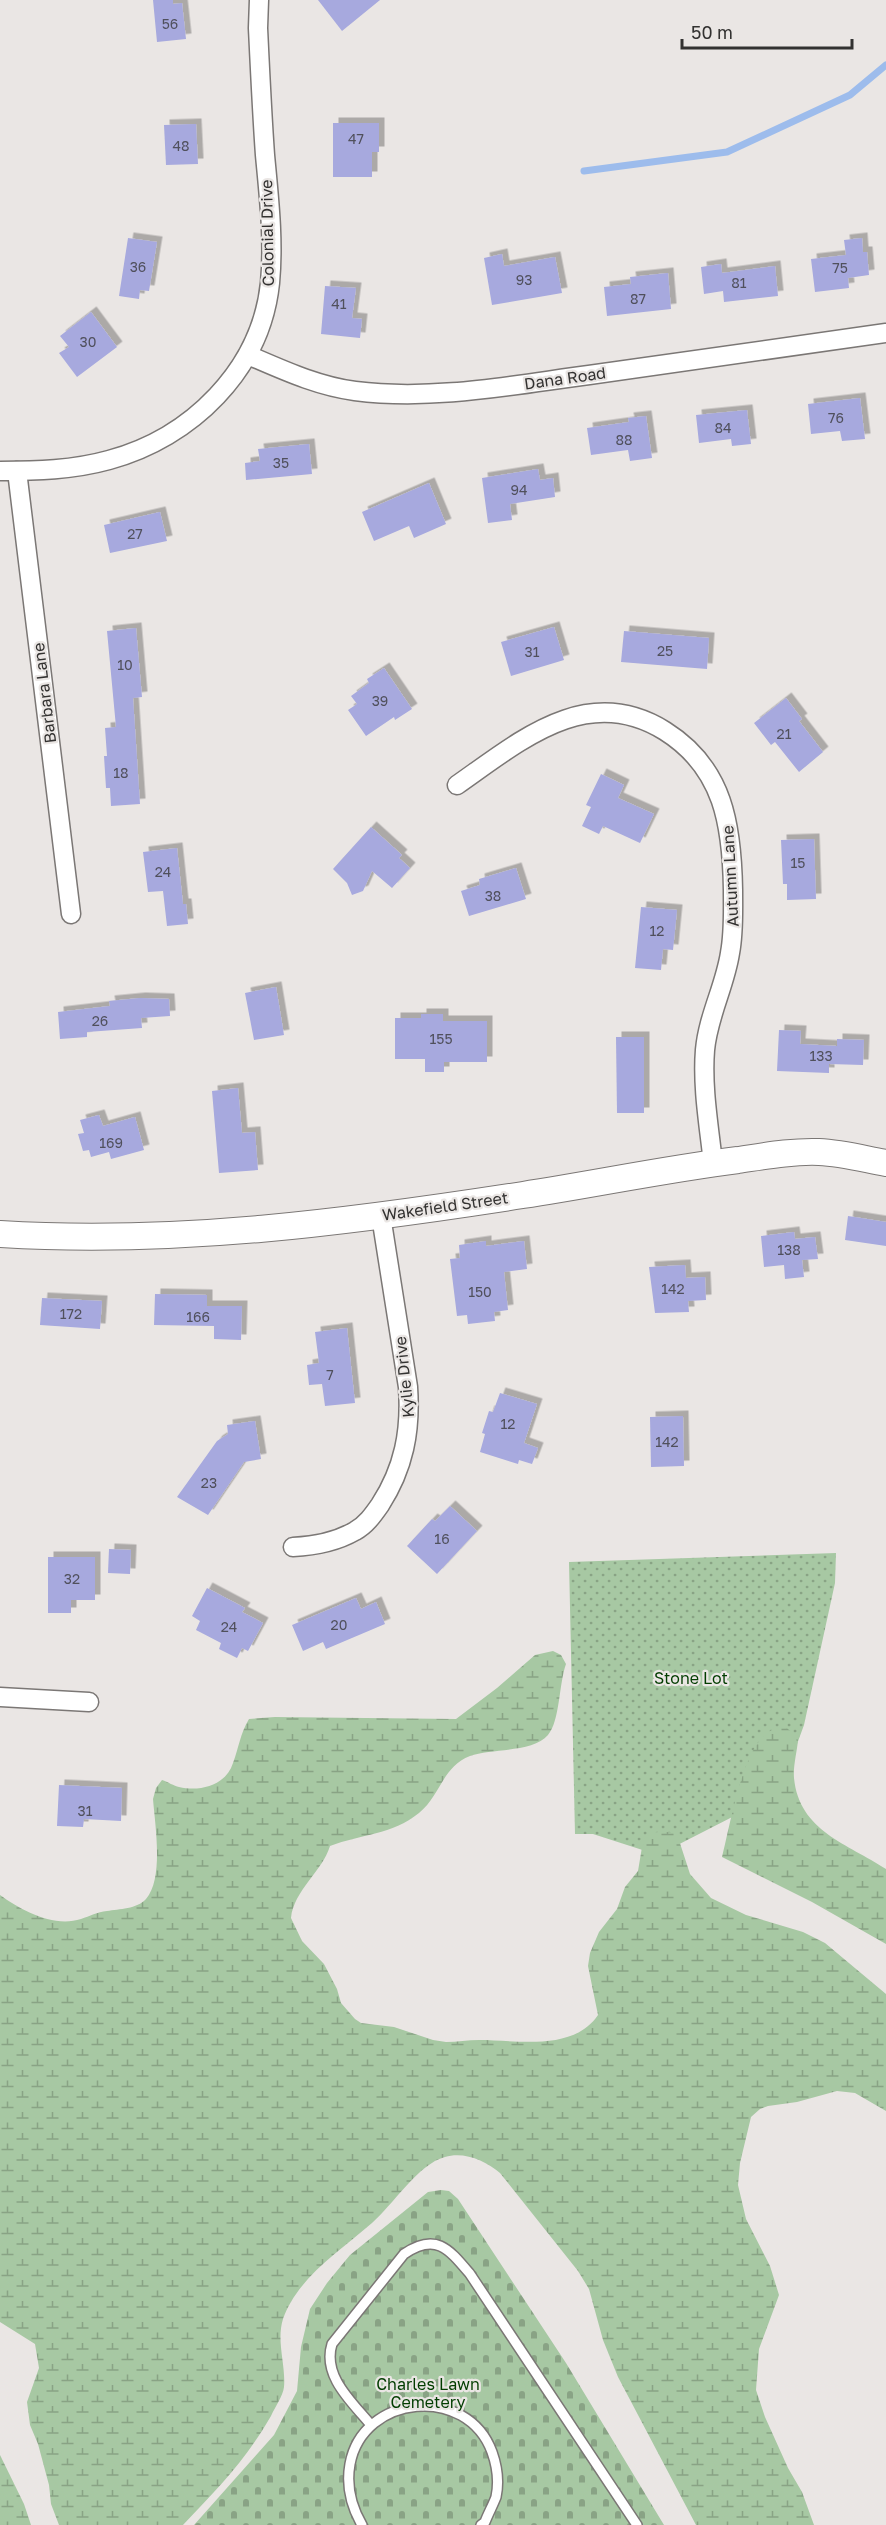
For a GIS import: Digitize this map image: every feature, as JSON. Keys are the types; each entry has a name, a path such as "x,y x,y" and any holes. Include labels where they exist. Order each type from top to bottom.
{"street":[{"name":"Colonial Drive","path":"9,471 76,467 108,460 158,440 202,411 227,386 248,355 263,321 271,262 258,28 259,0"},
{"name":"Dana Road","path":"248,355 292,375 323,385 355,391 417,394 511,386 886,333"},
{"name":"Barbara Lane","path":"9,471 71,914"},
{"name":"Autumn Lane","path":"457,785 553,723 583,714 601,712 632,716 657,726 685,745 704,766 721,796 725,809 732,868 733,930 730,954 708,1030 705,1050 705,1092 713,1163"},
{"name":"Wakefield Street","path":"0,1234 51,1237 165,1237 265,1229 381,1216 562,1189 713,1163 817,1152 886,1163"},
{"name":"Kylie Drive","path":"293,1547 331,1541 361,1527 387,1494 406,1447 410,1413 408,1387 381,1216"},
{"path":"0,1697 88,1702"}],"lane":[{"path":"371,2425 342,2391 331,2371 329,2361 332,2344 404,2254 427,2243 440,2246 451,2253 470,2274 637,2525"},
{"path":"362,2525 354,2512 348,2475 358,2439 371,2425 391,2412 410,2407 434,2406 453,2410 473,2422 488,2441 497,2465 496,2496 485,2524"}],"green space":[{"name":"Stone Lot","path":"836,1553 835,1583 804,1725 775,1795 658,1855 593,1834 575,1834 569,1562"},
{"path":"553,1651 561,1655 566,1664 555,1721 548,1735 532,1745 470,1756 453,1767 426,1806 409,1820 387,1830 330,1846 321,1864 297,1899 291,1918 302,1941 324,1964 337,1989 341,2003 361,2023 394,2027 446,2042 479,2040 527,2042 559,2039 574,2035 587,2027 598,2015 588,1966 590,1953 599,1932 617,1909 625,1887 638,1871 642,1847 648,1834 669,1832 677,1834 690,1874 711,1898 746,1915 803,1932 825,1943 886,1994 886,2111 855,2093 837,2091 797,2102 768,2106 760,2109 751,2117 740,2163 738,2185 746,2219 770,2266 779,2295 759,2349 756,2390 765,2417 788,2468 802,2492 814,2525 696,2525 618,2377 603,2340 589,2289 578,2271 500,2173 481,2161 467,2156 452,2155 435,2161 425,2168 372,2223 321,2266 299,2290 290,2304 281,2327 284,2387 281,2398 241,2461 183,2525 59,2525 51,2504 49,2485 38,2444 30,2425 27,2402 39,2368 35,2344 0,2322 0,1895 27,1912 59,1921 81,1919 100,1912 138,1905 152,1890 157,1865 153,1799 156,1788 162,1780 187,1788 204,1787 219,1782 230,1771 249,1719 275,1717 456,1719 535,1655"},
{"path":"785,1727 798,1740 794,1778 798,1796 805,1811 828,1834 886,1869 886,1944 812,1902 722,1857 738,1790 751,1756 758,1742 767,1733"},
{"name":"Charles Lawn Cemetery","path":"449,2191 458,2199 566,2363 664,2525 194,2525 274,2435 297,2391 301,2347 310,2309 327,2283 350,2255 428,2192"},
{"path":"0,2455 24,2504 31,2525 0,2525"}],"building":[{"path":"153,0 173,0 173,4 182,3 186,39 157,42"},
{"path":"318,0 380,0 342,31"},
{"path":"333,123 379,123 379,152 372,152 372,177 333,177"},
{"path":"196,124 198,164 166,165 164,125"},
{"path":"128,238 157,242 149,291 140,290 139,299 119,296"},
{"path":"862,238 863,252 867,252 869,275 848,278 849,288 815,292 811,259 846,255 844,240"},
{"path":"502,254 504,266 555,257 562,293 492,305 484,258"},
{"path":"721,264 722,273 775,266 778,296 724,302 723,291 704,294 701,267"},
{"path":"668,273 671,309 607,316 604,287 631,284 630,277"},
{"path":"325,286 356,288 352,318 362,319 360,338 321,334"},
{"path":"91,312 117,347 77,377 59,353 69,347 60,336"},
{"path":"860,398 865,439 842,441 840,431 811,434 808,404"},
{"path":"747,410 751,444 732,446 731,439 699,443 696,415"},
{"path":"646,416 652,458 630,461 628,450 591,455 587,428 629,422 628,418"},
{"path":"309,444 312,474 246,480 245,463 260,461 258,449"},
{"path":"538,469 540,480 553,478 555,497 510,504 512,520 488,523 482,478"},
{"path":"429,483 446,524 414,538 409,526 374,541 362,512"},
{"path":"160,512 167,541 110,553 104,525"},
{"path":"554,627 564,660 511,676 501,642"},
{"path":"136,628 142,697 133,698 140,804 111,806 110,788 106,788 105,728 116,727 107,631"},
{"path":"624,631 709,638 707,669 621,662"},
{"path":"384,668 412,709 395,720 394,717 366,736 348,710 357,704 351,696 369,683 367,679"},
{"path":"786,698 802,719 799,721 823,752 799,772 775,742 771,745 754,723"},
{"path":"601,774 624,785 618,798 654,814 640,843 603,826 599,834 582,826 591,807 586,805"},
{"path":"371,827 402,855 399,858 410,868 392,888 372,871 363,891 352,895 347,883 333,869"},
{"path":"814,839 816,899 787,900 787,884 783,884 781,840"},
{"path":"177,848 183,904 186,904 188,924 167,926 163,891 148,892 143,852"},
{"path":"516,868 526,899 469,916 461,891 480,885 479,879"},
{"path":"641,907 677,910 673,950 663,949 661,970 635,968"},
{"path":"276,987 284,1035 254,1040 245,993"},
{"path":"140,998 169,999 170,1016 141,1018 142,1028 87,1032 87,1037 60,1039 58,1012 110,1006 109,1001"},
{"path":"421,1014 443,1014 443,1021 487,1021 487,1062 444,1062 444,1072 425,1072 425,1059 395,1059 395,1018 421,1018"},
{"path":"779,1030 801,1031 800,1044 837,1046 837,1039 864,1040 863,1065 829,1064 829,1073 777,1071"},
{"path":"616,1037 644,1037 644,1113 617,1113"},
{"path":"238,1088 242,1133 255,1132 258,1170 219,1173 212,1091"},
{"path":"99,1115 103,1126 135,1117 144,1150 111,1159 109,1152 91,1157 89,1150 83,1151 78,1134 84,1133 80,1120"},
{"path":"848,1216 886,1222 886,1246 845,1240"},
{"path":"794,1232 795,1239 815,1237 818,1259 802,1260 804,1277 785,1279 784,1265 764,1267 761,1236"},
{"path":"486,1241 486,1246 524,1241 527,1269 504,1272 508,1310 494,1312 495,1321 468,1324 467,1315 457,1316 450,1259 460,1258 459,1245"},
{"path":"685,1265 686,1278 705,1277 706,1300 688,1301 689,1312 655,1313 649,1267"},
{"path":"155,1294 207,1295 207,1306 242,1306 241,1340 214,1339 214,1326 154,1325"},
{"path":"42,1298 102,1301 100,1329 40,1325"},
{"path":"347,1328 355,1403 325,1406 322,1384 309,1385 307,1365 319,1363 315,1332"},
{"path":"500,1393 537,1404 524,1443 538,1448 532,1464 519,1460 518,1464 480,1452 485,1434 482,1433 489,1411 493,1412"},
{"path":"683,1416 684,1466 651,1467 650,1417"},
{"path":"255,1421 261,1459 244,1462 208,1515 177,1497 217,1441 228,1434 227,1425"},
{"path":"450,1506 477,1531 437,1574 407,1546 432,1519 435,1521"},
{"path":"109,1549 131,1550 130,1574 108,1573"},
{"path":"48,1557 95,1557 95,1600 71,1600 71,1613 48,1613"},
{"path":"207,1588 245,1608 242,1612 263,1623 248,1651 242,1648 237,1658 219,1649 221,1643 196,1630 200,1621 192,1616"},
{"path":"356,1598 361,1609 376,1602 385,1624 326,1649 323,1642 303,1651 292,1625"},
{"path":"59,1785 122,1788 121,1821 84,1819 83,1827 57,1826"}],"waterway":[{"path":"584,171 727,152 850,95 886,65"}]}
